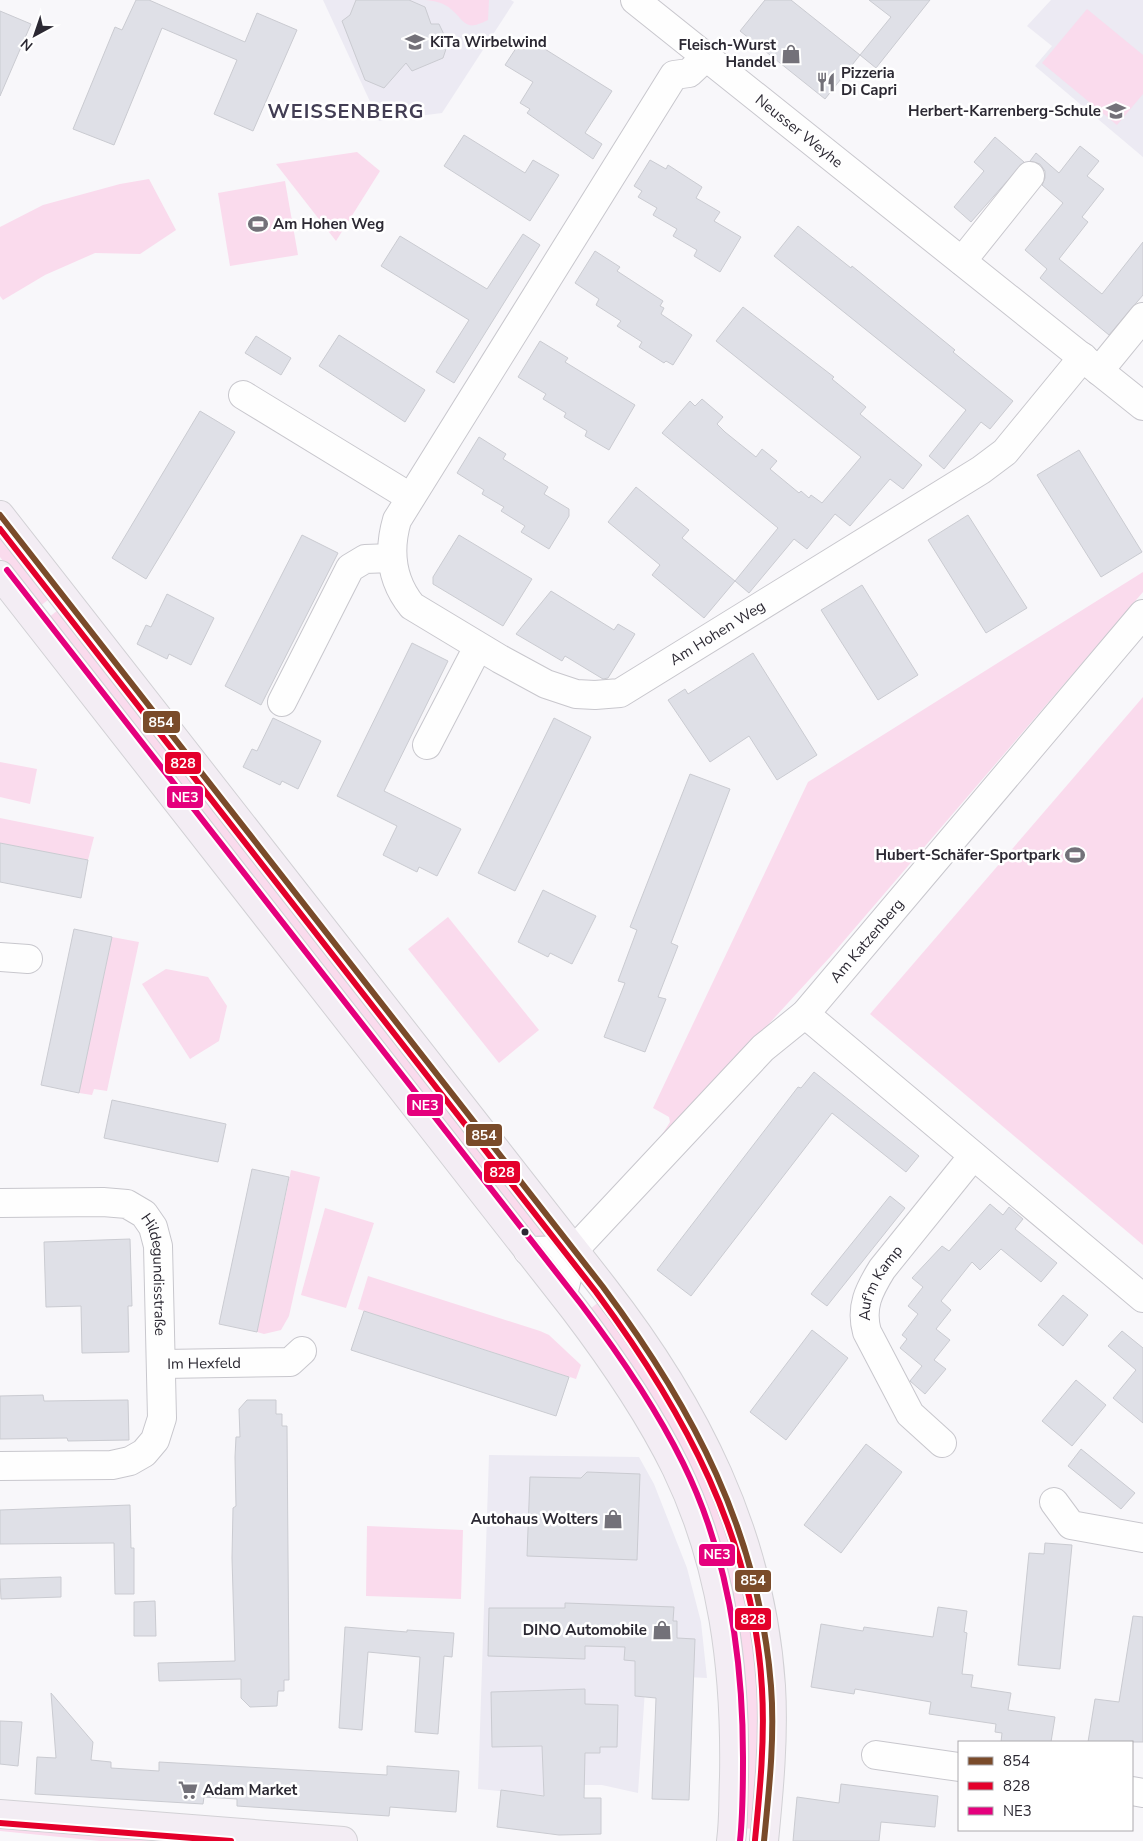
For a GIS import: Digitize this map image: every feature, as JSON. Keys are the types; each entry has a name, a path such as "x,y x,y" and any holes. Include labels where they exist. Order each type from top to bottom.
{"main road":[{"path":"0,514 646,1343 672,1385 704,1442 729,1497 752,1570 764,1628 771,1685 772,1738 764,1841"},
{"path":"0,575 563,1294 606,1351 665,1447 695,1515 717,1580 728,1638 735,1736 732,1841"},
{"path":"0,1814 343,1841"}],"street":[{"name":"Neusser Weyhe","path":"635,0 1143,406"},
{"path":"680,36 672,49 670,60 674,75 690,73 706,57"},
{"name":"Am Hohen Weg","path":"674,75 410,497 396,525 392,538 392,558 398,583 412,606 546,684 563,691 595,695 620,693 981,470 1005,452 1091,364"},
{"path":"962,261 1030,176"},
{"path":"1091,364 1143,317"},
{"path":"243,395 410,497"},
{"path":"282,702 350,568 365,559 392,558"},
{"name":"Am Katzenberg","path":"563,1294 574,1250 763,1048 806,1014 1143,614"},
{"path":"427,745 478,646"},
{"path":"0,957 28,959"},
{"path":"806,1014 1143,1298"},
{"name":"Auf'm Kamp","path":"942,1443 910,1414 867,1332 863,1320 863,1306 870,1288 882,1269 973,1156"},
{"name":"Hildegundisstraße","path":"0,1203 103,1202 127,1204 144,1214 154,1228 158,1246 162,1364"},
{"path":"528,1251 574,1250"},
{"name":"Im Hexfeld","path":"0,1466 112,1465 130,1461 144,1453 155,1440 162,1418 162,1364 290,1362 302,1351"},
{"path":"1054,1502 1071,1525 1143,1538"},
{"path":"876,1755 958,1767"}],"shaded area":[{"name":"KiTa Wirbelwind","path":"323,0 511,0 514,2 442,113 379,121"},
{"path":"426,0 489,0 488,20 475,25 467,24 446,6"},
{"name":"Herbert-Karrenberg-Schule","path":"1051,0 1143,0 1143,157 1035,66 1052,46 1027,26"},
{"path":"1087,9 1143,55 1143,94 1117,125 1042,63"},
{"path":"357,152 380,171 336,241 276,164"},
{"path":"149,179 176,230 140,254 95,253 45,275 3,300 0,296 0,227 43,205 120,184"},
{"name":"Am Hohen Weg","path":"285,181 298,255 230,266 218,193"},
{"path":"0,535 49,599 39,607 0,557"},
{"path":"1143,572 1143,592 830,957 660,1143 658,1141 670,1122 669,1117 653,1108 808,782"},
{"path":"58,610 549,1236 543,1243 518,1218 48,618"},
{"name":"Hubert-Schäfer-Sportpark","path":"1143,697 1143,1245 870,1014"},
{"path":"0,762 37,769 30,804 0,797"},
{"path":"0,818 94,837 88,860 0,843"},
{"path":"448,917 539,1030 499,1063 408,949"},
{"path":"112,937 139,942 107,1091 94,1089 92,1095 79,1093"},
{"path":"166,969 208,977 227,1006 219,1041 190,1059 142,984"},
{"path":"291,1170 320,1177 289,1316 281,1330 264,1334 257,1332"},
{"path":"325,1208 374,1223 346,1308 301,1295"},
{"path":"368,1276 549,1335 581,1365 576,1379 358,1309"},
{"path":"600,1301 662,1391 720,1505 752,1625 760,1722 754,1829 743,1828 745,1686 739,1628 729,1577 590,1309"},
{"path":"489,1455 639,1457 654,1484 687,1568 701,1622 707,1678 646,1675 638,1793 602,1785 565,1785 565,1797 478,1789"},
{"path":"367,1526 463,1530 461,1599 366,1596"},
{"path":"0,1822 208,1841 100,1841 0,1831"}],"building":[{"path":"136,0 149,0 245,42 257,13 297,30 253,131 214,114 237,60 162,28 114,145 73,129 115,27 122,30"},
{"path":"356,0 409,0 425,7 431,24 439,24 448,43 443,58 412,71 406,63 384,88 365,80 342,21 350,15"},
{"path":"765,0 791,0 860,55 825,99 740,31"},
{"path":"869,0 930,0 876,68 860,55 891,17"},
{"path":"0,11 31,24 0,96"},
{"path":"524,36 612,91 585,133 602,144 593,159 527,113 530,109 520,103 533,82 505,65"},
{"path":"464,135 525,173 533,160 559,175 530,221 444,166"},
{"path":"995,137 1024,162 971,222 954,207 984,171 974,162"},
{"path":"1080,146 1099,161 1087,176 1104,189 1082,217 1088,222 1059,259 1102,294 1143,242 1143,295 1109,335 1040,278 1047,269 1025,250 1063,203 1042,185 1045,171 1040,164 1030,161 1036,153 1059,173"},
{"path":"650,160 666,169 668,165 702,187 696,198 720,212 714,221 741,237 720,272 694,256 697,250 673,236 677,229 653,215 657,208 638,197 642,191 634,186"},
{"path":"798,226 851,268 852,266 955,350 953,352 1013,401 990,429 981,422 944,469 929,456 966,410 774,256"},
{"path":"523,234 540,245 454,383 436,372 469,320 381,266 400,236 487,289"},
{"path":"595,251 620,267 617,271 663,301 660,306 664,308 661,314 692,335 673,365 666,361 664,363 639,347 642,342 617,326 621,321 596,305 599,299 575,283"},
{"path":"743,307 834,377 832,379 866,407 860,414 922,465 903,489 890,479 850,526 835,514 807,549 794,539 749,593 735,581 778,528 662,433 690,401 695,406 702,399 723,417 717,424 725,432 756,457 762,449 777,461 770,469 799,493 801,491 809,498 811,495 822,503 861,457 716,341"},
{"path":"339,335 425,390 405,422 319,366"},
{"path":"256,336 291,358 281,375 245,353"},
{"path":"540,341 568,358 565,362 635,405 609,450 585,436 587,431 564,417 566,413 543,399 546,394 518,377"},
{"path":"200,411 235,432 146,579 112,558"},
{"path":"479,437 506,454 503,459 548,487 544,494 569,509 569,516 549,549 521,532 525,526 501,511 504,507 482,494 484,490 457,473"},
{"path":"1079,450 1142,552 1101,577 1037,475"},
{"path":"636,487 689,530 682,538 735,581 704,618 652,575 660,565 608,522"},
{"path":"968,515 1027,608 986,633 928,540"},
{"path":"302,535 338,553 261,705 225,686"},
{"path":"459,535 532,579 503,626 433,584 433,577"},
{"path":"862,585 918,675 878,700 821,610"},
{"path":"551,591 614,630 618,624 635,634 608,678 603,679 565,656 562,661 516,634"},
{"path":"167,594 214,618 191,665 169,654 167,659 137,644 146,625 151,627"},
{"path":"412,643 448,661 384,791 461,829 437,876 419,867 417,872 383,855 397,826 337,796"},
{"path":"753,653 817,755 777,780 749,736 710,762 668,700 685,689 688,694"},
{"path":"273,718 321,741 298,789 282,781 280,785 243,767 252,749 257,751"},
{"path":"554,718 591,737 515,891 478,873"},
{"path":"690,774 730,789 671,943 678,946 658,997 666,999 645,1052 604,1037 625,983 618,981 637,930 630,927"},
{"path":"0,843 88,860 81,898 0,882"},
{"path":"543,890 596,916 572,964 550,953 548,957 518,942"},
{"path":"74,929 112,937 79,1093 41,1085"},
{"path":"814,1072 919,1156 906,1172 832,1113 691,1296 657,1270 798,1087 801,1088"},
{"path":"112,1100 226,1124 218,1162 104,1138"},
{"path":"252,1169 289,1177 257,1332 219,1324"},
{"path":"890,1196 905,1208 827,1306 811,1294"},
{"path":"990,1204 1003,1215 1009,1207 1023,1219 1015,1229 1057,1263 1041,1282 1001,1249 980,1270 972,1262 941,1301 951,1310 936,1329 950,1340 934,1360 946,1369 925,1394 910,1381 922,1366 900,1348 907,1339 902,1335 918,1314 908,1306 923,1287 912,1278 942,1246 949,1251"},
{"path":"130,1239 132,1306 128,1306 129,1352 82,1353 81,1306 46,1307 44,1242"},
{"path":"1063,1295 1088,1315 1063,1346 1038,1325"},
{"path":"364,1311 569,1377 556,1416 351,1350"},
{"path":"812,1330 848,1358 786,1440 750,1412"},
{"path":"1122,1331 1143,1348 1143,1423 1113,1398 1136,1370 1108,1346"},
{"path":"1076,1380 1106,1405 1072,1446 1042,1421"},
{"path":"43,1395 44,1401 128,1400 129,1440 68,1441 67,1438 0,1439 0,1396"},
{"path":"247,1400 276,1400 276,1414 282,1414 282,1426 287,1426 289,1680 284,1680 284,1691 278,1691 277,1706 250,1707 241,1698 241,1679 159,1681 158,1663 235,1661 232,1558 233,1508 236,1506 235,1457 236,1437 240,1437 239,1409"},
{"path":"866,1444 902,1472 841,1553 804,1525"},
{"path":"1081,1449 1135,1493 1121,1509 1068,1466"},
{"path":"587,1472 640,1474 637,1560 527,1556 530,1477 581,1478"},
{"path":"130,1505 131,1548 134,1548 134,1594 115,1594 114,1543 0,1544 0,1510"},
{"path":"1045,1543 1072,1545 1060,1669 1018,1665 1029,1553 1044,1554"},
{"path":"61,1577 61,1597 1,1599 0,1579"},
{"path":"155,1601 156,1636 134,1636 134,1602"},
{"path":"565,1603 674,1607 673,1621 677,1621 677,1638 695,1639 689,1800 652,1799 656,1698 635,1696 635,1661 624,1660 625,1647 585,1646 585,1659 488,1656 489,1608 565,1608"},
{"path":"938,1607 967,1611 964,1632 967,1633 962,1674 973,1675 971,1687 1011,1693 1008,1710 1055,1717 1051,1741 1001,1741 1002,1733 995,1732 996,1724 929,1714 931,1702 855,1689 854,1694 811,1687 821,1624 863,1631 864,1627 933,1637"},
{"path":"1133,1616 1143,1617 1143,1742 1088,1741 1095,1699 1119,1702"},
{"path":"345,1627 407,1632 407,1630 454,1633 452,1657 444,1656 438,1734 415,1732 420,1657 368,1652 362,1730 339,1728"},
{"path":"585,1689 585,1704 618,1705 617,1747 600,1747 600,1753 585,1753 584,1798 601,1798 601,1834 559,1835 497,1827 501,1790 544,1796 542,1746 492,1747 491,1692"},
{"path":"51,1693 93,1742 91,1760 111,1762 111,1768 159,1771 159,1762 387,1775 387,1766 459,1771 456,1812 390,1807 389,1816 237,1806 237,1799 204,1797 203,1804 35,1794 37,1757 56,1758"},
{"path":"0,1721 22,1722 18,1766 0,1764"},
{"path":"841,1784 938,1796 935,1827 881,1822 879,1841 793,1841 797,1797 839,1803"}],"transit line":[{"name":"854","path":"0,515 603,1287 666,1379 693,1426 716,1474 736,1524 752,1576 764,1630 772,1705 771,1763 764,1841"},
{"name":"828","path":"0,529 596,1292 658,1383 685,1430 709,1479 729,1528 745,1580 756,1633 762,1689 763,1727 755,1840"},
{"name":"NE3","path":"7,570 581,1304 623,1361 661,1421 683,1463 711,1533 730,1607 736,1644 742,1720 743,1789 740,1841"},
{"name":"828","path":"0,1823 231,1841"}],"place":[{"name":"KiTa Wirbelwind","path":"415,42"},
{"name":"Fleisch-Wurst Handel","path":"791,54"},
{"name":"Pizzeria Di Capri","path":"826,82"},
{"name":"Herbert-Karrenberg-Schule","path":"1116,111"},
{"name":"Am Hohen Weg","path":"258,224"},
{"name":"Hubert-Schäfer-Sportpark","path":"1075,855"},
{"name":"Autohaus Wolters","path":"613,1519"},
{"name":"DINO Automobile","path":"662,1630"},
{"name":"Adam Market","path":"188,1790"}],"district":[{"name":"WEISSENBERG","path":"346,111"}]}
